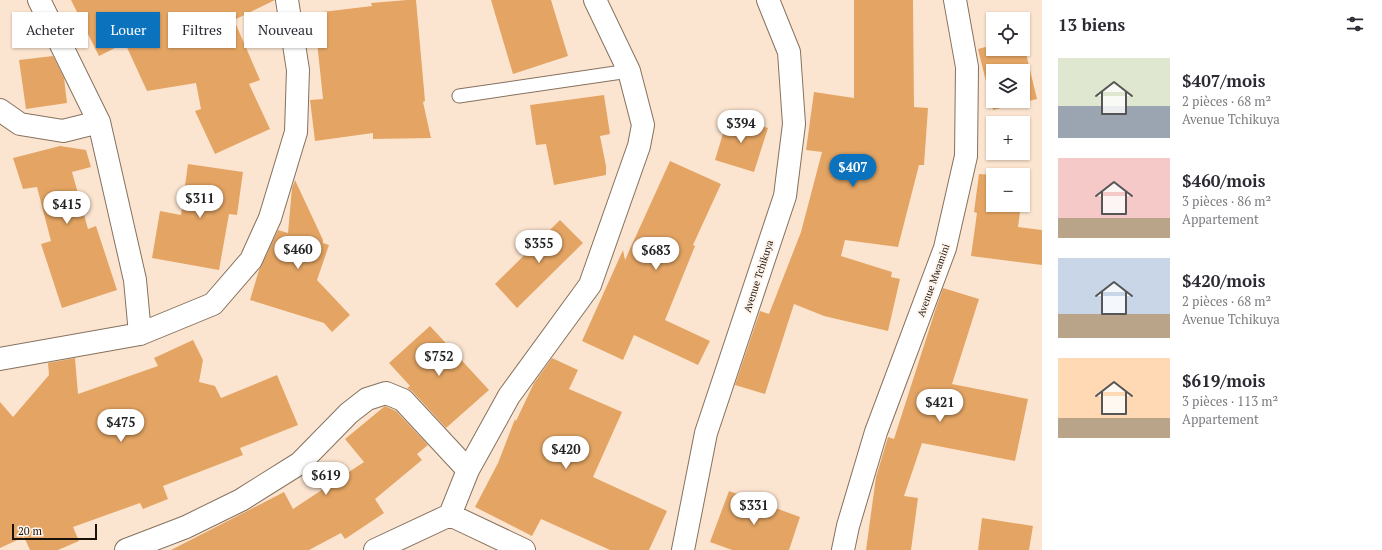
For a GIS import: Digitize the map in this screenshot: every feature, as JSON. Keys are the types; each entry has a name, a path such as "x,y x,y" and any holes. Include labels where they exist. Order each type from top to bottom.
{"street":[{"path":"39,0 99,122 135,280 140,334"},
{"path":"0,359 140,334 213,304 251,260 270,218 296,132 298,70 287,0"},
{"path":"375,550 450,515 468,470 509,396 590,285 639,146 643,125 628,71 595,0"},
{"name":"Avenue Tchikuya","path":"683,550 706,433 785,196 794,124 789,52 768,0"},
{"name":"Avenue Mwamini","path":"843,550 848,526 876,432 945,248 966,156 967,67 955,0"},
{"path":"0,110 20,124 63,131 99,122"},
{"path":"126,550 186,527 241,500 300,463 349,413 367,399 386,393 403,400 468,470"},
{"path":"450,515 524,550"}],"lane":[{"path":"459,96 628,71"}],"building":[{"path":"71,0 275,0 250,12 244,12 244,15 236,19 236,12 168,12 168,48 236,48 236,25 244,43 244,48 246,48 260,80 249,84 270,129 215,154 195,111 201,109 196,83 147,91 127,48 160,48 160,12 96,12 96,48 115,48 99,56 88,34 88,12 77,12"},
{"path":"416,0 425,101 423,102 431,138 373,139 373,133 315,141 310,100 323,99 318,48 327,48 327,12 322,12 372,6 371,3"},
{"path":"491,0 551,0 568,56 513,74"},
{"path":"854,0 913,0 914,107 928,108 924,165 919,165 898,247 845,240 841,256 892,272 891,277 900,279 888,331 824,316 794,304 765,394 735,385 760,311 769,314 801,232 822,152 806,150 814,92 854,98"},
{"path":"986,47 986,56 1027,56 1029,64 986,64 986,82 978,49"},
{"path":"53,56 64,78 67,103 26,109 19,60"},
{"path":"1030,70 1037,99 1030,101"},
{"path":"604,95 610,134 600,136 606,166 606,175 554,185 546,144 536,145 530,105"},
{"path":"728,117 768,128 754,172 715,160"},
{"path":"60,146 86,150 91,167 72,172 88,229 96,226 117,290 62,308 41,244 51,241 37,187 23,189 13,158"},
{"path":"670,161 721,184 693,245 695,246 665,320 710,341 698,365 634,335 623,360 582,341 623,250 625,260"},
{"path":"188,164 243,172 237,215 229,214 219,270 152,258 160,211 181,215"},
{"path":"979,174 986,174 986,212 1020,212 1018,227 1042,230 1042,265 971,256 977,213 974,212"},
{"path":"295,180 323,240 323,243 329,245 317,280 350,315 332,332 324,323 250,300 259,270 278,230 288,233 292,188"},
{"path":"560,220 583,243 517,308 495,284"},
{"path":"943,288 979,299 952,384 1028,399 1015,461 922,443 904,496 918,498 911,550 866,550 876,477 888,437 894,439"},
{"path":"430,326 489,390 446,428 412,391 407,388 410,386 389,363"},
{"path":"193,340 203,360 199,382 215,386 221,398 277,375 298,425 240,448 243,455 163,486 168,499 143,509 140,503 73,527 79,541 58,550 30,550 24,537 0,548 0,402 13,417 49,375 48,363 75,358 78,394 158,366 154,358"},
{"path":"552,358 578,370 569,389 622,412 593,477 667,511 649,550 610,550 541,519 532,536 475,507 498,463 515,419 516,421 534,383"},
{"path":"385,406 396,411 428,445 417,454 422,460 375,499 384,513 345,539 341,533 309,550 171,550 284,492 293,509 364,462 345,439"},
{"path":"729,491 800,517 789,550 732,550 710,542"},
{"path":"982,518 1033,526 1029,550 978,550"}]}
